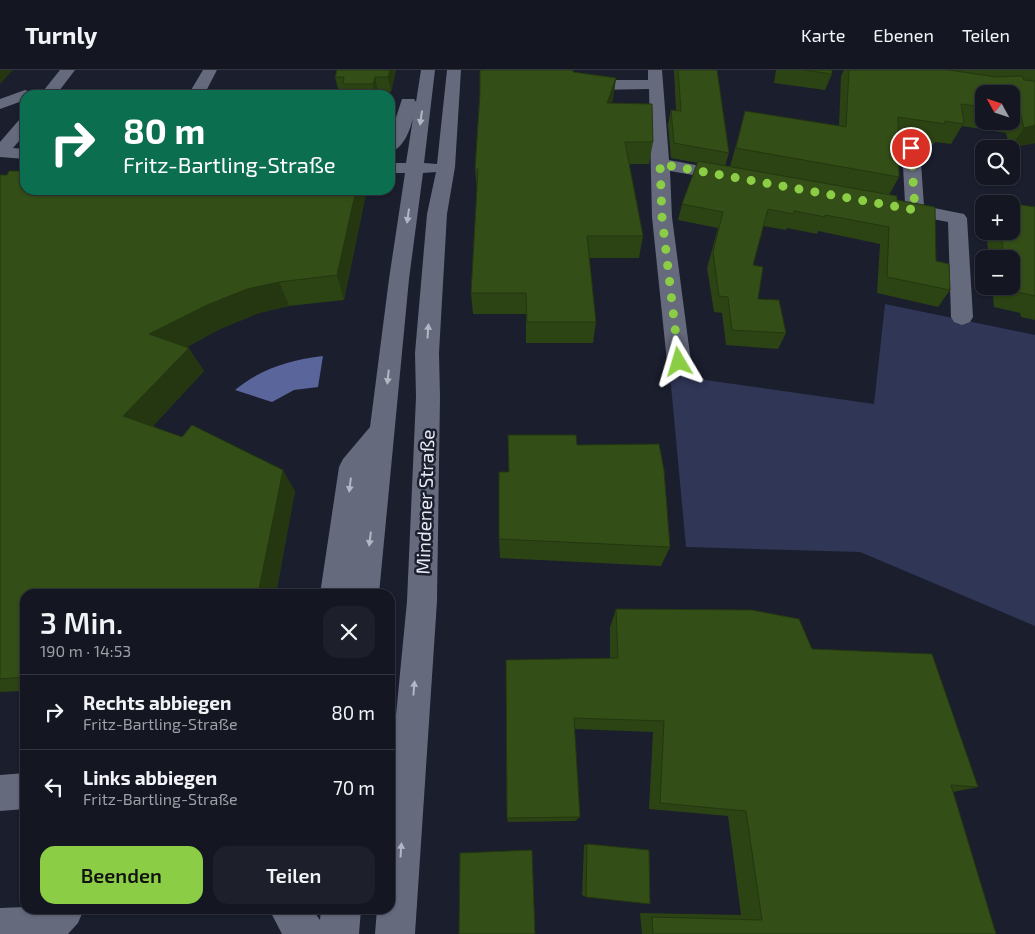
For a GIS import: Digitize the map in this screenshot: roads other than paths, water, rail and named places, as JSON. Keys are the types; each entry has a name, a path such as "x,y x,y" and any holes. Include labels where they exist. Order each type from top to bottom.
{"street":[{"path":"52,90 68,70"},
{"path":"199,90 210,70"},
{"path":"395,142 404,127 413,73 416,70"},
{"path":"365,589 399,279 428,70"},
{"name":"Mindener Straße","path":"395,934 422,601 428,397 427,353 437,214 446,168 454,70"},
{"path":"595,85 655,77 662,217 679,362"},
{"path":"0,104 20,97"},
{"path":"20,128 4,148 5,153 20,154"},
{"path":"911,148 915,210"},
{"path":"8,170 20,164"},
{"path":"660,164 749,180"},
{"path":"395,168 446,168"},
{"path":"876,203 957,218 962,316"},
{"path":"337,589 352,467 382,430"},
{"path":"0,792 20,791"},
{"path":"0,928 43,926 61,914"},
{"path":"292,914 306,934"},
{"path":"339,934 341,914"}]}
